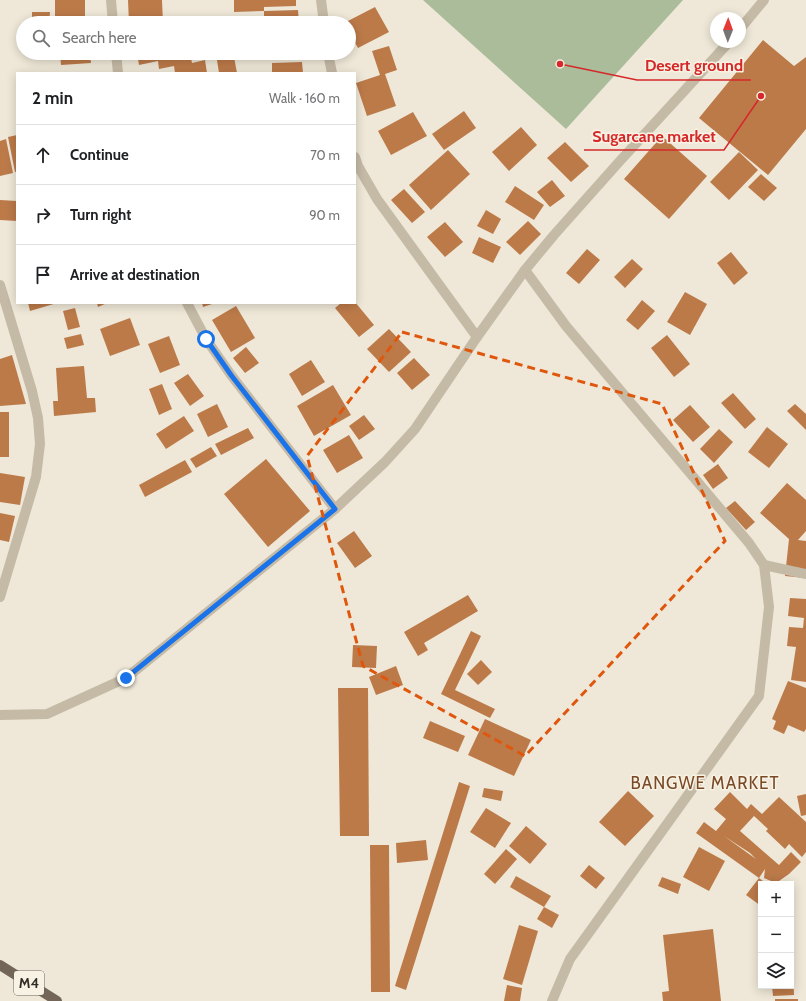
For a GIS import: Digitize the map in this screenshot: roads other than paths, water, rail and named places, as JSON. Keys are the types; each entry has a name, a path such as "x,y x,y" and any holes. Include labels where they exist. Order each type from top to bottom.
{"main road":[{"name":"M4","path":"0,965 57,1001"}],"street":[{"path":"111,0 112,16"},
{"path":"321,0 323,16"},
{"path":"746,22 764,0"},
{"path":"0,714 47,714 126,678 335,509 386,462 415,429 477,336 525,270 609,174 724,48"},
{"path":"117,60 118,72"},
{"path":"329,60 332,72"},
{"path":"356,160 377,199 477,336"},
{"path":"525,270 566,326 749,543 764,565 769,607 759,696 570,960 552,1001"},
{"path":"0,284 32,391 38,418 40,444 36,478 0,597"},
{"path":"188,304 206,339 231,375 335,509"},
{"path":"764,565 806,574"}],"place":[{"name":"Desert ground","path":"560,64"},
{"name":"Sugarcane market","path":"761,96"}],"district":[{"name":"BANGWE MARKET","path":"705,783"}]}
